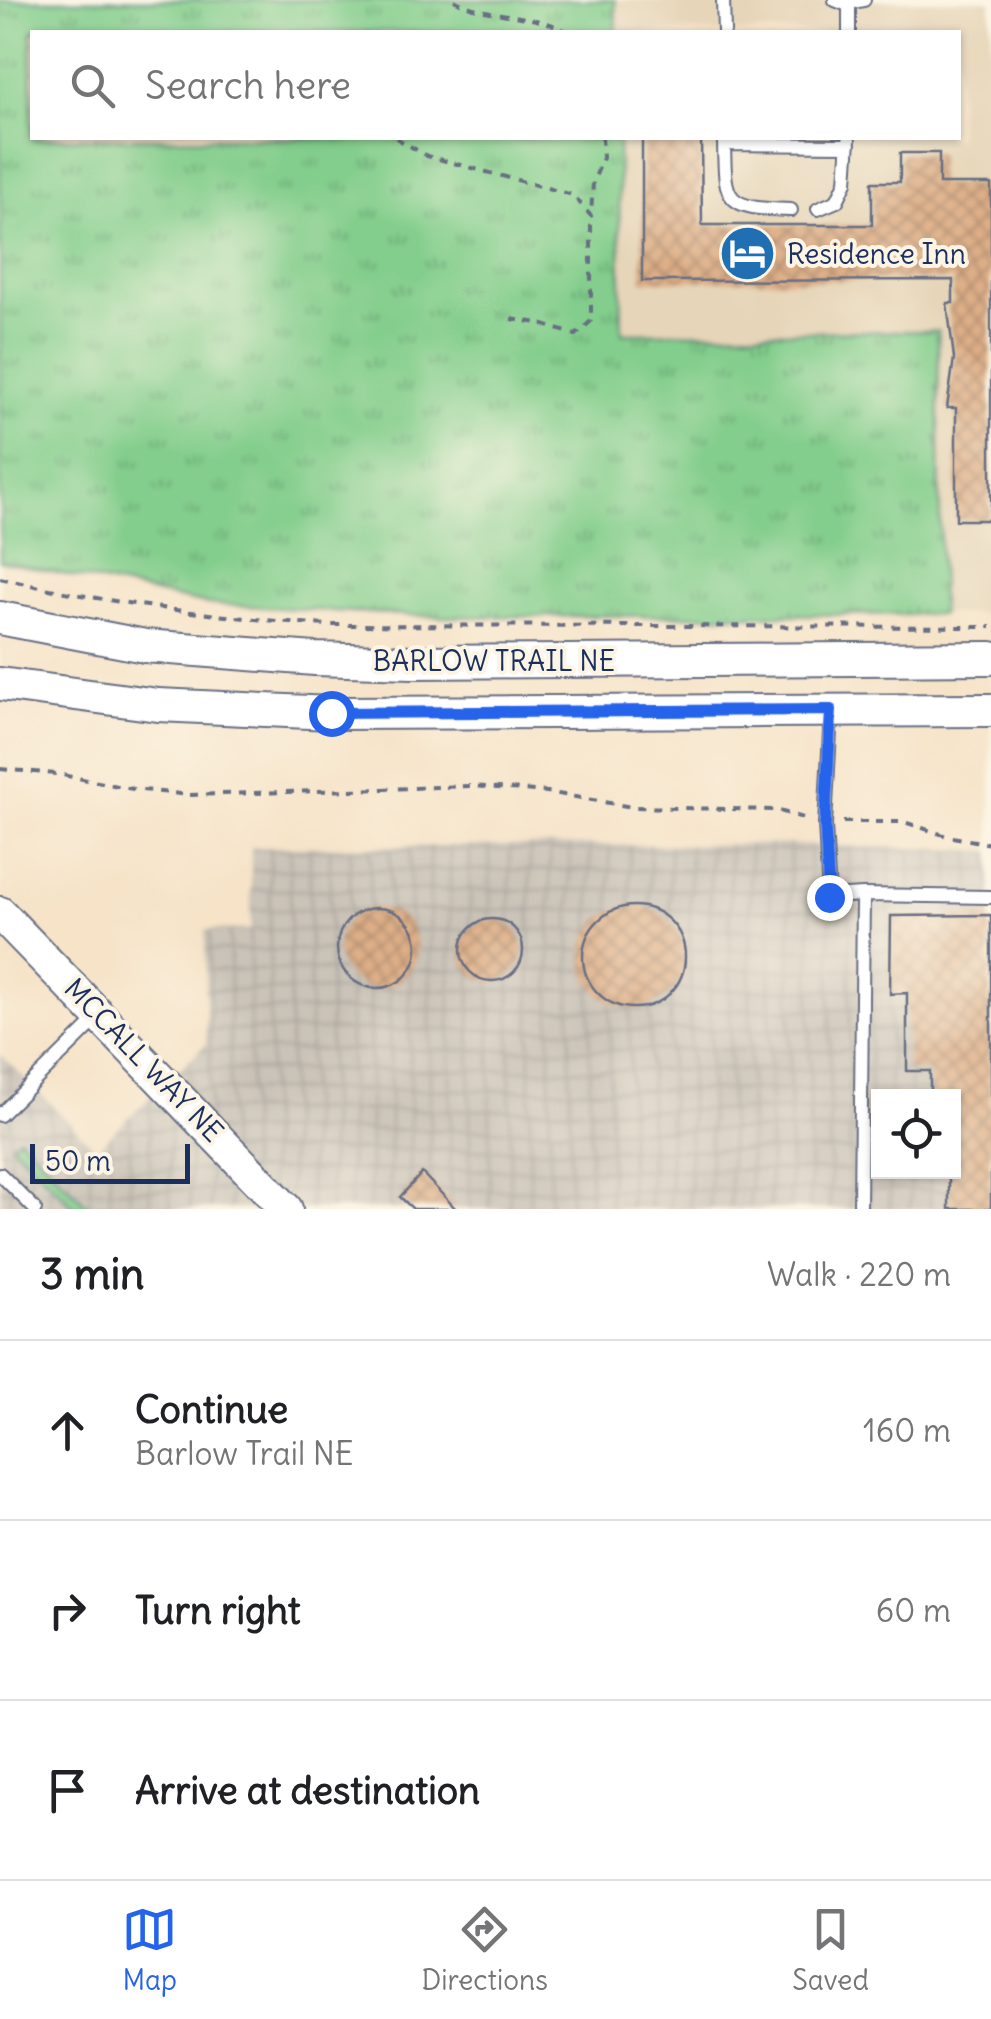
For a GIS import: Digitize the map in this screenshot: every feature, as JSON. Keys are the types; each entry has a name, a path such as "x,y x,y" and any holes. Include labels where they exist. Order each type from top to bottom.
{"street":[{"name":"BARLOW TRAIL NE","path":"0,618 145,646 315,659 433,662 991,658"},
{"name":"BARLOW TRAIL NE","path":"0,684 158,704 331,713 991,710"},
{"name":"MCCALL WAY NE","path":"0,913 286,1209"}],"lane":[{"path":"723,0 724,30"},
{"path":"849,30 842,2 864,0"},
{"path":"790,210 737,203 725,188 724,141 849,141 846,182 837,202 818,209"},
{"path":"831,710 825,825 829,897 991,896"},
{"path":"860,1209 863,895"},
{"path":"0,1114 101,1014"},
{"path":"0,1174 35,1209"}],"path":[{"path":"454,0 468,7 565,30"},
{"path":"399,140 427,156 573,195 591,216"},
{"path":"511,320 538,323 576,335 592,322 592,182 603,158 602,140"},
{"path":"0,578 136,606 241,619 328,624 991,626"},
{"path":"0,769 57,774 190,796 472,786 548,792 632,807 776,810 825,825 854,820 904,822 991,844"}],"shaded area":[{"path":"615,0 991,0 991,613 941,614 938,331 622,333 618,140 961,140 961,30 616,30"},
{"path":"783,844 991,851 991,1209 0,1209 0,1054 96,1149 206,1044 205,930 251,930 251,847"}],"green space":[{"path":"0,0 615,0 616,30 30,30 30,140 618,140 622,333 938,331 941,614 440,617 207,604 0,561"},
{"path":"19,1137 91,1209 76,1209 11,1144"}],"building":[{"path":"642,140 701,140 702,225 872,225 872,182 900,182 900,153 939,153 939,184 991,184 991,520 956,520 956,408 947,408 954,358 947,303 953,303 953,280 642,281"},
{"path":"634,906 654,910 670,921 681,937 685,957 681,977 670,993 654,1004 634,1008 614,1004 598,993 587,977 583,957 587,937 598,921 614,910"},
{"path":"377,908 392,911 405,920 414,933 414,963 405,976 392,985 377,988 362,985 349,976 340,963 337,948 340,933 349,920 362,911"},
{"path":"991,915 991,1209 949,1209 949,1179 961,1179 961,1089 930,1089 930,1071 907,1071 907,993 890,994 891,916"},
{"path":"492,919 514,928 523,950 514,972 492,981 470,972 461,950 470,928"},
{"path":"422,1173 456,1209 413,1209 400,1197"}],"place":[{"name":"Residence Inn","path":"748,254"}],"route":[{"path":"331,713 831,710 825,825 829,897"}]}
